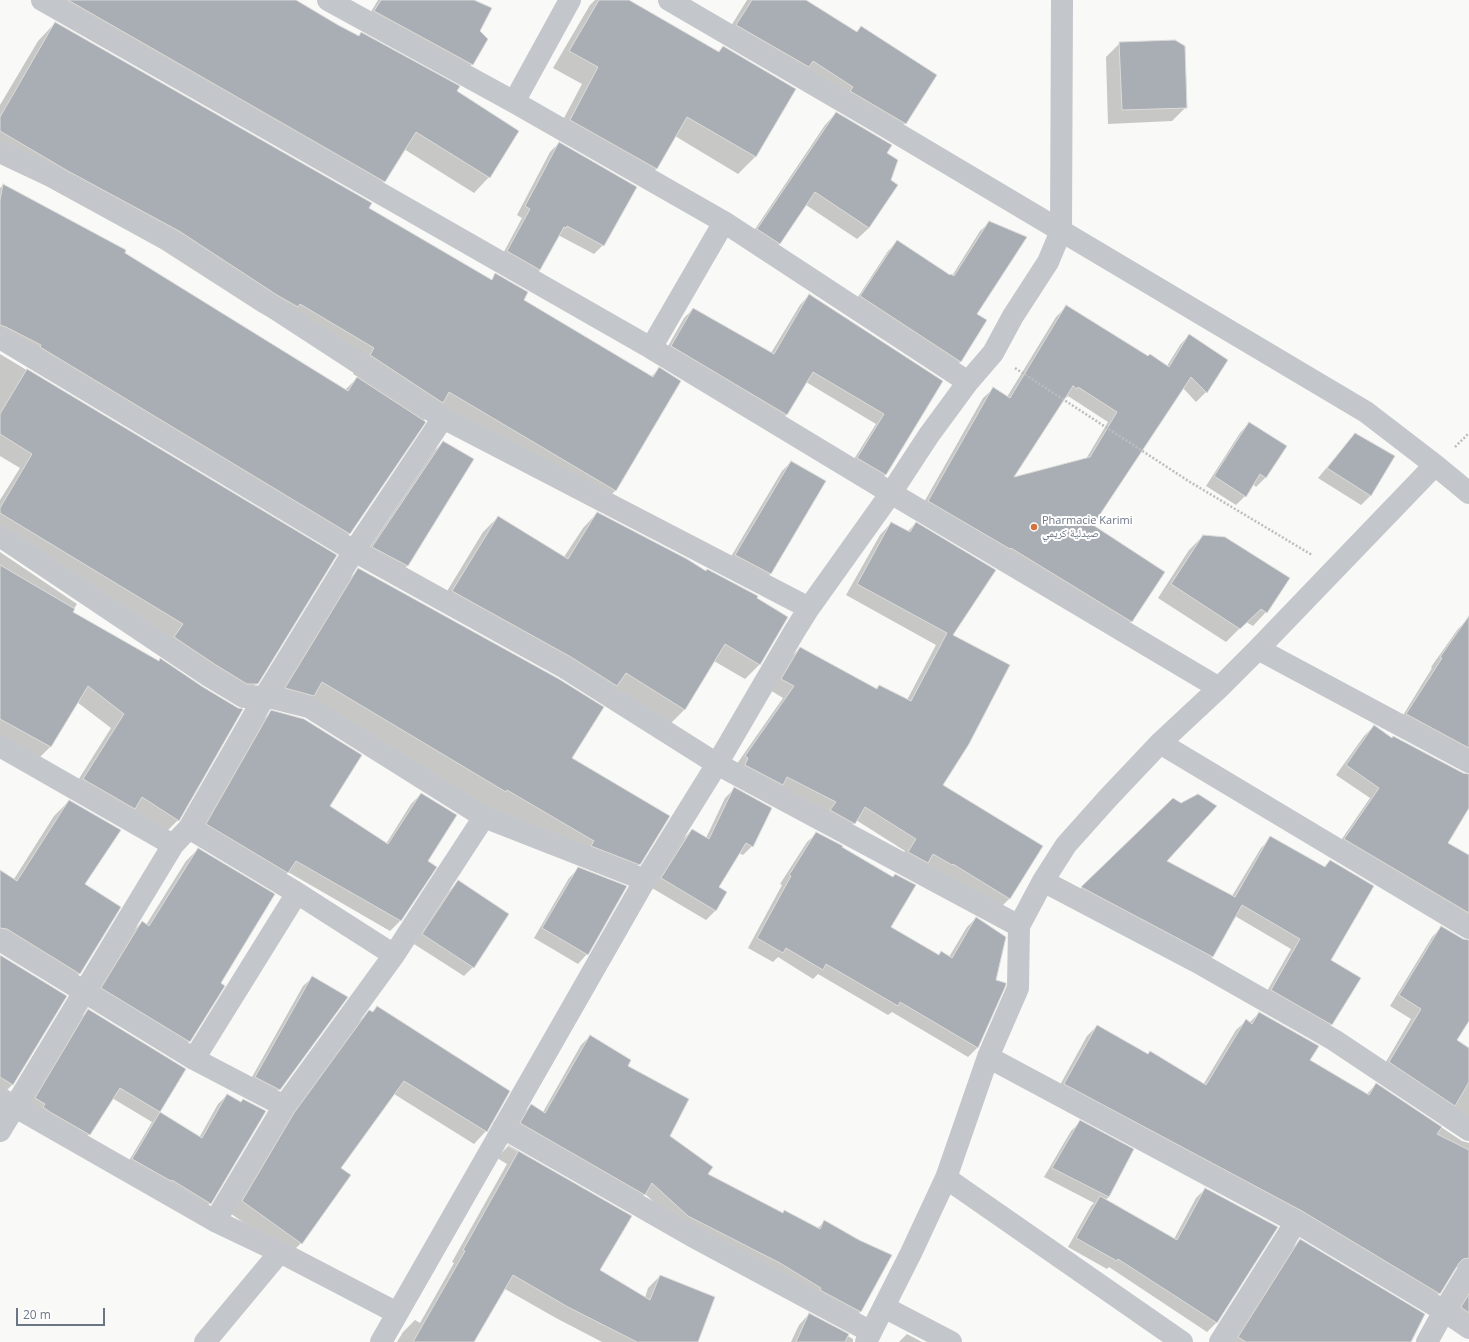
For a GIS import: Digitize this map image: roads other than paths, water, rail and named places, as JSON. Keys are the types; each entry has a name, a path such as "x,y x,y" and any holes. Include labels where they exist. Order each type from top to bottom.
{"street":[{"path":"42,0 651,348 1219,688"},
{"path":"328,0 514,102 724,222 968,382"},
{"path":"514,102 570,0"},
{"path":"669,0 878,122 1366,412 1435,465 1469,494"},
{"path":"381,1342 645,880 718,764 809,608 891,493 929,435 968,382 993,354 1013,316 1048,262 1061,231 1062,0"},
{"path":"0,152 53,177 173,242 443,418 809,608"},
{"path":"651,348 724,222"},
{"path":"0,338 354,551 565,668 718,764 1019,926"},
{"path":"0,1131 7,1102 84,992 173,845 189,828 265,696 354,551 443,418"},
{"path":"503,1128 869,1337 946,1178 988,1057 1018,988 1019,926 1043,881 1066,845 1160,743 1258,649 1435,465"},
{"path":"0,536 209,676 244,697 265,696 309,707 484,817 645,880"},
{"path":"1258,649 1469,762"},
{"path":"1160,743 1469,928"},
{"path":"0,746 173,845"},
{"path":"215,1221 284,1106 394,955 484,817"},
{"path":"189,828 298,893 394,955"},
{"path":"1043,881 1197,962 1334,1040 1469,1130"},
{"path":"194,1059 298,893"},
{"path":"0,940 194,1059 284,1106"},
{"path":"988,1057 1296,1222 1444,1311 1469,1328"},
{"path":"7,1102 215,1221 280,1252 397,1313"},
{"path":"946,1178 1182,1342"},
{"path":"1220,1342 1296,1222"},
{"path":"205,1342 280,1252"},
{"path":"1427,1342 1469,1270"},
{"path":"884,1307 951,1342"}],"place":[{"name":"Pharmacie Karimi صيدلية كريمي","path":"1034,527"}]}
